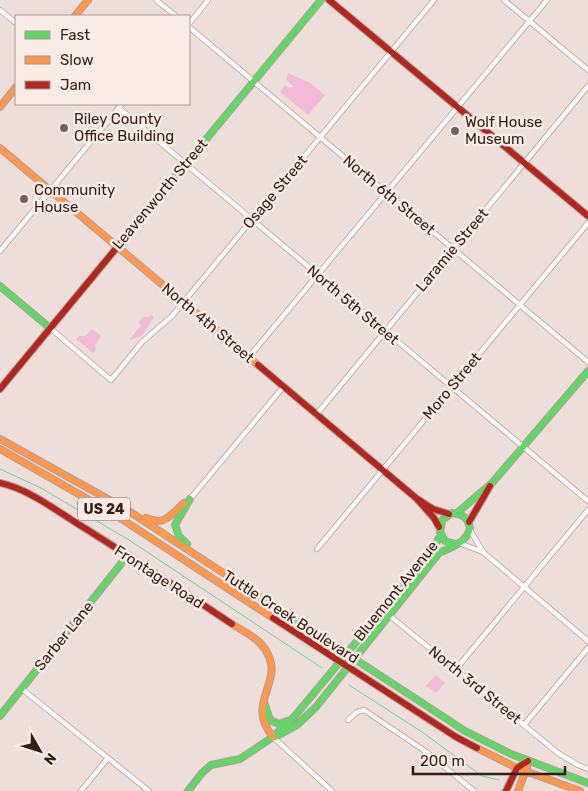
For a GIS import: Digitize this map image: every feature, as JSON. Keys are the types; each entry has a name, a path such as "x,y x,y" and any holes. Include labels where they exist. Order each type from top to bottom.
{"main road":[{"path":"76,15 88,0"},
{"name":"Leavenworth Street","path":"0,389 116,246 321,0"},
{"path":"329,0 588,216"},
{"path":"0,107 15,88"},
{"name":"North 4th Street","path":"0,148 416,498 434,509 448,514"},
{"path":"0,286 50,328"},
{"path":"469,522 492,483 588,371"},
{"name":"Tuttle Creek Boulevard","path":"0,439 124,508 465,731 528,761 588,783"},
{"name":"Tuttle Creek Boulevard","path":"0,449 124,520 456,737 526,772 580,791"},
{"name":"Frontage Road","path":"0,483 10,485 41,501 128,555 260,643 268,652 273,670 272,681 263,701"},
{"path":"456,513 473,501 480,492 492,483"},
{"name":"North 4th Street","path":"416,498 434,518 439,527"},
{"path":"124,508 160,522 168,519 190,499"},
{"path":"190,499 175,525 177,533 182,540 235,580"},
{"path":"456,513 464,516 469,522 470,530 466,539 457,544 448,542 441,535 439,527 442,520 448,514 456,513"},
{"name":"Bluemont Avenue","path":"188,791 211,765 240,759 273,737 294,717 431,552 441,535"},
{"name":"Bluemont Avenue","path":"273,737 285,733 296,725 323,698 439,553 457,544"},
{"name":"Sarber Lane","path":"0,716 128,555"},
{"path":"263,701 270,720 274,723 279,724 294,717"},
{"path":"263,701 261,708 262,717 273,737"},
{"path":"506,791 517,768 528,761"},
{"path":"518,791 526,772 528,761"}],"street":[{"path":"156,0 175,15"},
{"path":"190,25 208,0"},
{"name":"Osage Street","path":"50,328 111,380 142,342 167,321 434,0"},
{"path":"504,0 588,70"},
{"path":"249,357 547,0"},
{"path":"0,10 15,22"},
{"name":"North 6th Street","path":"190,27 252,82 588,362"},
{"name":"Laramie Street","path":"316,415 588,86"},
{"path":"0,251 121,105"},
{"name":"North 5th Street","path":"118,108 588,501"},
{"name":"Moro Street","path":"317,549 588,223"},
{"path":"190,499 284,386"},
{"path":"456,669 588,510"},
{"path":"470,530 483,552 588,641"},
{"path":"457,544 483,552"},
{"path":"390,616 389,613 402,586"},
{"name":"North 3rd Street","path":"390,616 558,753 588,769"},
{"path":"524,725 588,648"},
{"path":"22,689 149,791"},
{"path":"348,720 364,710 425,751 474,791"},
{"path":"273,737 332,791"},
{"path":"81,791 108,758"}],"shaded area":[{"path":"288,73 310,83 325,95 308,115 280,92 285,85 289,88 294,87 286,80"},
{"path":"151,314 154,318 144,333 131,340 141,325 138,323 143,317 149,317"},
{"path":"92,329 101,336 95,345 96,350 93,353 76,339 79,336 85,336"},
{"path":"436,675 445,683 436,693 426,686"}],"waterway":[{"path":"0,469 41,488 129,540 322,668"},
{"path":"349,685 422,732 482,776 499,780"}],"traffic: fast":[{"path":"128,234 321,0"},
{"path":"0,286 50,328"},
{"path":"457,513 492,483 588,371"},
{"path":"187,544 179,536 175,525 190,499"},
{"path":"275,737 297,725 316,707 439,553 458,544 466,537 470,528 468,522 459,514 452,513 442,520 440,532 445,541 456,544"},
{"path":"188,791 211,765 240,759 273,737 294,717 402,587 431,551 441,535"},
{"path":"0,716 128,555"},
{"path":"228,576 465,731 511,754 588,783"},
{"path":"264,702 270,720 279,724 287,721"}],"traffic: slow":[{"path":"76,15 88,0"},
{"path":"0,107 15,88"},
{"path":"0,148 258,365"},
{"path":"0,439 124,508 228,576"},
{"path":"0,449 117,516 273,618"},
{"path":"146,518 158,521 163,520 184,503"},
{"path":"232,624 258,641 269,657 272,668 262,712 265,724 273,737"},
{"path":"477,748 517,768 580,791"},
{"path":"518,791 527,767"}],"traffic: jam":[{"path":"329,0 588,216"},
{"path":"0,389 128,234"},
{"path":"258,365 416,498 433,509 449,514"},
{"path":"0,483 21,490 40,500 232,624"},
{"path":"469,522 490,486"},
{"path":"417,499 434,518 439,527"},
{"path":"273,618 456,737 477,748"},
{"path":"506,791 517,768 528,761"}],"place":[{"name":"Riley County Office Building","path":"64,128"},
{"name":"Wolf House Museum","path":"455,131"},
{"name":"Community House","path":"24,199"}]}
